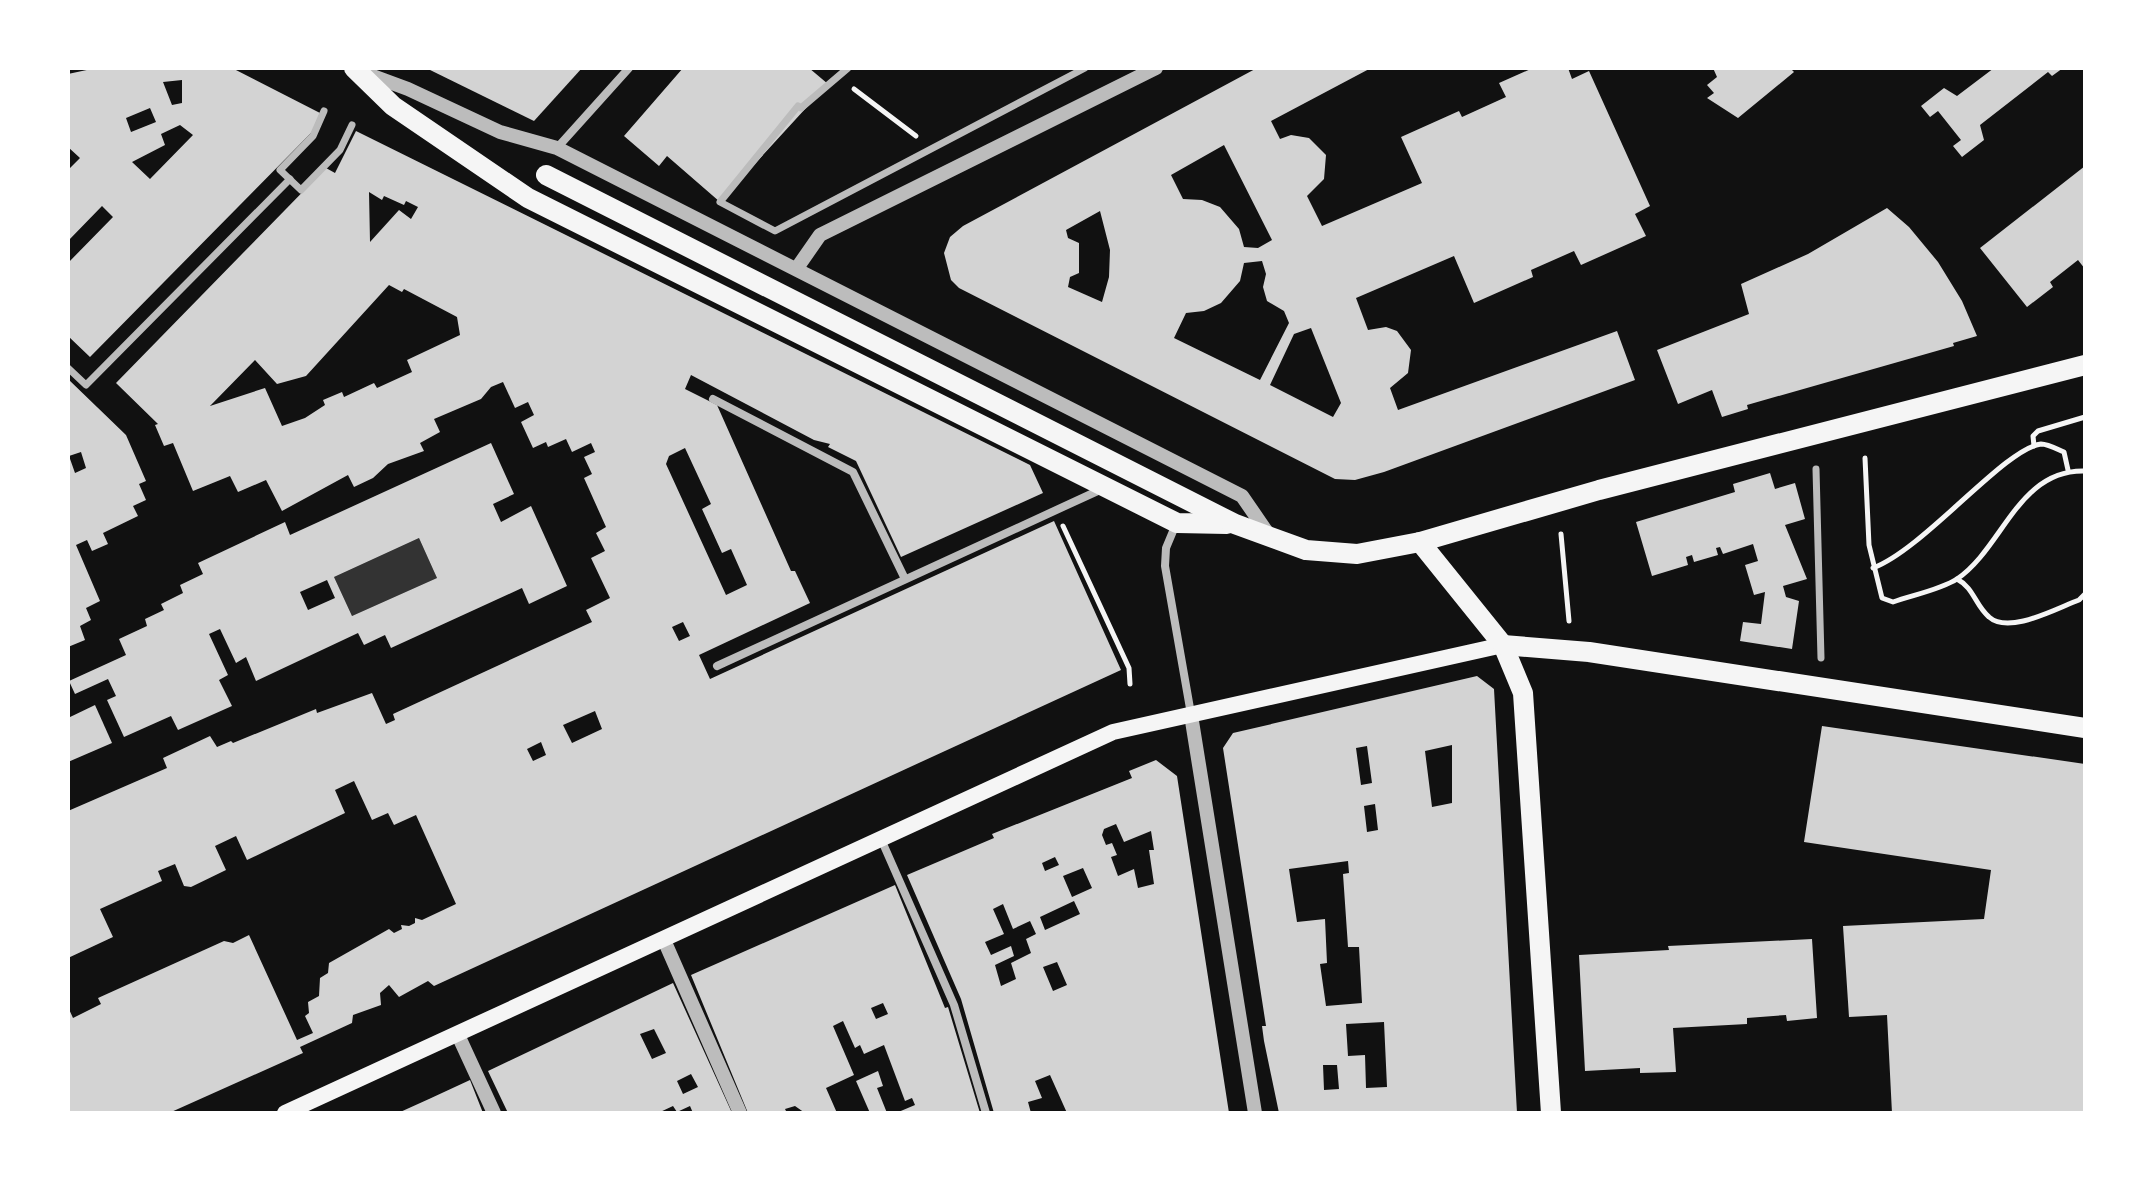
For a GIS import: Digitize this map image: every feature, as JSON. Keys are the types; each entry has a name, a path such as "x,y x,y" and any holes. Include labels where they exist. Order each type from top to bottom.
{"main road":[{"path":"358,70 393,106 528,198 1177,523 1235,524"},
{"path":"546,175 1235,524 1306,550 1357,554 1420,542 1599,490 2085,365"},
{"path":"1420,542 1503,645 1526,710 1551,1113"},
{"path":"285,1113 1113,732 1439,657 1503,645 1589,652 2085,728"}],"street":[{"path":"557,148 629,68"},
{"path":"828,68 837,76"},
{"path":"848,68 801,108 798,106 720,202 775,231 1085,68"},
{"path":"797,268 820,235 1156,68"},
{"path":"358,70 408,89 500,132 557,148 1242,496 1271,538"},
{"path":"324,111 313,136 280,170 301,190 340,150 352,125"},
{"path":"68,368 86,385 290,179"},
{"path":"713,399 853,472 905,579"},
{"path":"1816,469 1821,658"},
{"path":"717,666 1107,486"},
{"path":"1177,523 1166,548 1165,566 1255,1113"},
{"path":"881,839 954,1005 986,1113"},
{"path":"664,940 740,1113"},
{"path":"458,1035 494,1113"}],"path":[{"path":"837,76 932,148"},
{"path":"2034,446 2033,436 2038,431 2085,417"},
{"path":"1873,568 1890,561 1944,520 2024,449 2043,444 2064,452 2068,470"},
{"path":"1865,458 1873,568 1882,598 1893,602 1957,579 2018,505 2046,480 2068,470 2085,471"},
{"path":"1056,509 1129,668 1130,684"},
{"path":"1561,534 1569,621"},
{"path":"1957,579 1969,586 1989,618 2008,624 2079,600 2085,594"}],"shaded area":[{"path":"419,538 437,578 352,616 334,577"}],"building":[{"path":"96,68 232,68 320,113 312,132 90,357 68,336 68,263 113,217 102,206 68,241 68,170 80,158 68,147 68,74","holes":["182,80 182,103 172,105 163,82","150,108 156,122 131,132 126,118","180,125 193,135 150,179 132,162 165,145 161,134"]},
{"path":"426,68 582,68 534,121"},
{"path":"683,68 809,68 828,84 720,202 667,156 659,166 624,136"},
{"path":"1257,68 1371,68 1271,121 1280,139 1291,135 1309,138 1326,155 1324,179 1307,196 1322,226 1422,183 1401,137 1459,111 1462,117 1506,97 1499,83 1533,68 1568,68 1572,79 1589,71 1650,206 1635,214 1646,236 1581,265 1574,251 1531,270 1533,277 1474,303 1454,256 1356,298 1368,330 1386,327 1397,331 1411,350 1408,373 1390,388 1398,410 1617,331 1635,380 1384,472 1355,480 1335,479 959,288 951,280 944,253 950,237 963,226","holes":["1224,145 1272,240 1258,248 1244,247 1239,229 1220,207 1202,200 1183,199 1171,175","1100,211 1110,250 1109,277 1102,302 1068,287 1070,277 1079,273 1079,243 1068,238 1066,230","1262,261 1267,301 1284,311 1289,323 1260,380 1174,338 1186,313 1204,311 1221,303 1240,281 1244,263","1311,328 1341,403 1333,417 1270,385 1294,334"]},
{"path":"1713,68 1790,68 1794,72 1738,118 1707,98 1714,93 1707,85 1717,77"},
{"path":"1994,68 2063,68 2052,76 2048,72 1980,125 1984,140 1962,157 1953,146 1961,140 1938,111 1930,117 1921,106 1944,88 1957,96"},
{"path":"356,131 1030,465 1043,493 901,557 856,461 828,447 830,444 814,440 691,375 685,389 717,405 791,571 795,571 810,603 699,655 710,679 1054,521 1121,670 434,986 428,981 399,997 389,985 380,993 381,1005 353,1015 352,1023 300,1047 303,1053 169,1113 68,1113 68,1007 73,1018 101,1004 98,998 224,941 233,943 249,935 297,1040 313,1033 305,1016 309,1013 308,1002 319,996 320,978 328,973 329,963 389,929 394,933 402,929 401,925 415,923 415,918 422,920 456,904 416,815 394,825 388,813 372,820 354,781 335,790 345,813 247,860 236,836 215,846 226,870 191,887 184,886 175,864 158,871 162,881 100,909 113,937 68,958 68,811 167,768 163,758 210,736 217,747 231,741 233,743 316,709 317,713 372,693 386,724 395,720 393,714 592,622 586,610 610,598 591,558 605,551 596,533 606,527 584,478 592,474 584,457 595,452 591,443 572,452 566,439 548,447 546,442 533,448 521,422 534,415 528,402 515,408 503,382 491,387 481,399 434,419 440,432 420,443 424,451 388,464 373,478 354,487 348,475 282,511 266,480 238,492 230,476 193,491 173,443 164,446 155,425 158,424 116,383 326,168 335,173","holes":["369,192 382,200 384,196 404,205 406,201 418,207 411,219 399,210 370,242","389,285 402,292 404,289 457,317 460,335 407,360 412,372 377,388 374,383 344,397 342,392 323,400 325,405 305,418 282,426 265,388 210,406 255,360 277,384 306,376","685,448 711,504 702,509 722,553 731,549 747,585 726,595 666,464 669,456","683,622 690,636 679,641 672,627","595,711 602,729 572,743 563,725","541,742 546,755 533,761 527,749"]},
{"path":"2085,166 2085,269 2078,260 2050,282 2053,287 2027,307 1980,248"},
{"path":"1887,208 1909,227 1938,262 1962,301 1977,336 1953,343 1954,346 1747,405 1748,409 1722,417 1712,390 1678,404 1657,350 1749,314 1741,284 1808,254"},
{"path":"68,379 126,435 146,481 139,484 146,500 133,506 138,516 103,533 108,544 92,551 87,540 76,545 100,601 86,608 91,620 80,626 85,640 68,647","holes":["81,452 86,468 75,473 69,456"]},
{"path":"491,443 514,494 493,504 501,522 531,506 567,586 529,604 522,588 391,648 385,635 364,645 358,633 256,681 246,657 236,663 220,629 209,634 228,675 219,680 232,706 178,730 171,716 124,737 107,700 116,696 108,679 75,694 69,681 126,655 119,639 147,626 145,619 164,610 161,604 183,593 180,585 203,574 198,563 285,522 290,535","holes":["419,538 437,578 352,616 334,577","327,580 335,598 308,610 300,592"]},
{"path":"1770,473 1775,489 1795,483 1805,519 1785,525 1807,579 1783,586 1786,597 1799,601 1792,649 1740,641 1743,622 1761,624 1765,592 1754,595 1745,565 1758,561 1753,544 1723,554 1720,547 1716,548 1718,555 1694,562 1692,555 1686,557 1688,565 1652,576 1636,522 1735,492 1733,484"},
{"path":"1477,676 1494,689 1517,1113 1279,1113 1264,1041 1262,1026 1266,1026 1223,748 1233,733","holes":["1452,745 1452,803 1432,807 1425,751","1367,746 1372,783 1361,785 1356,748","1375,804 1378,830 1367,832 1364,806","1348,861 1349,873 1343,874 1348,947 1359,947 1362,1003 1326,1006 1320,964 1327,963 1325,919 1297,922 1289,869","1384,1022 1387,1087 1366,1088 1365,1055 1348,1056 1346,1024","1323,1065 1337,1065 1339,1089 1324,1090"]},
{"path":"95,705 112,743 68,762 68,718"},
{"path":"1822,726 2085,764 2085,1113 1892,1113 1887,1015 1849,1017 1843,926 1984,919 1991,870 1804,842"},
{"path":"1156,760 1177,776 1229,1113 1067,1113 1050,1075 1035,1081 1042,1098 1028,1102 1031,1113 994,1113 961,999 907,875 994,838 992,834 1132,778 1129,771","holes":["1116,824 1124,842 1151,831 1154,850 1149,850 1154,884 1138,888 1134,869 1118,876 1111,857 1117,855 1112,843 1106,845 1102,835 1104,829","1055,857 1059,865 1045,871 1042,863","1083,868 1092,888 1072,897 1063,876","1074,901 1080,914 1045,930 1040,917","1003,904 1013,929 1030,921 1036,934 1026,939 1031,953 1011,963 1016,979 1001,986 995,965 1014,956 1011,946 991,955 985,942 1004,934 993,909","1057,962 1067,985 1053,991 1043,967"]},
{"path":"895,885 945,1008 948,1007 980,1113 896,1113 915,1105 912,1098 905,1101 884,1045 864,1054 860,1045 855,1048 843,1021 833,1026 854,1075 826,1088 837,1113 805,1113 795,1106 785,1109 787,1113 748,1113 691,975","holes":["883,1003 888,1014 876,1019 871,1008"]},
{"path":"1812,939 1817,1018 1787,1021 1786,1015 1747,1018 1747,1024 1673,1028 1676,1072 1640,1073 1640,1068 1585,1071 1579,955 1669,950 1668,946"},
{"path":"673,983 732,1113 693,1113 690,1106 677,1112 673,1106 658,1113 508,1113 488,1071","holes":["654,1029 666,1053 652,1059 640,1034","691,1074 698,1087 683,1094 677,1081"]},
{"path":"878,1071 883,1086 877,1088 887,1113 870,1113 856,1081"},
{"path":"470,1080 483,1113 398,1113 429,1099"}]}
